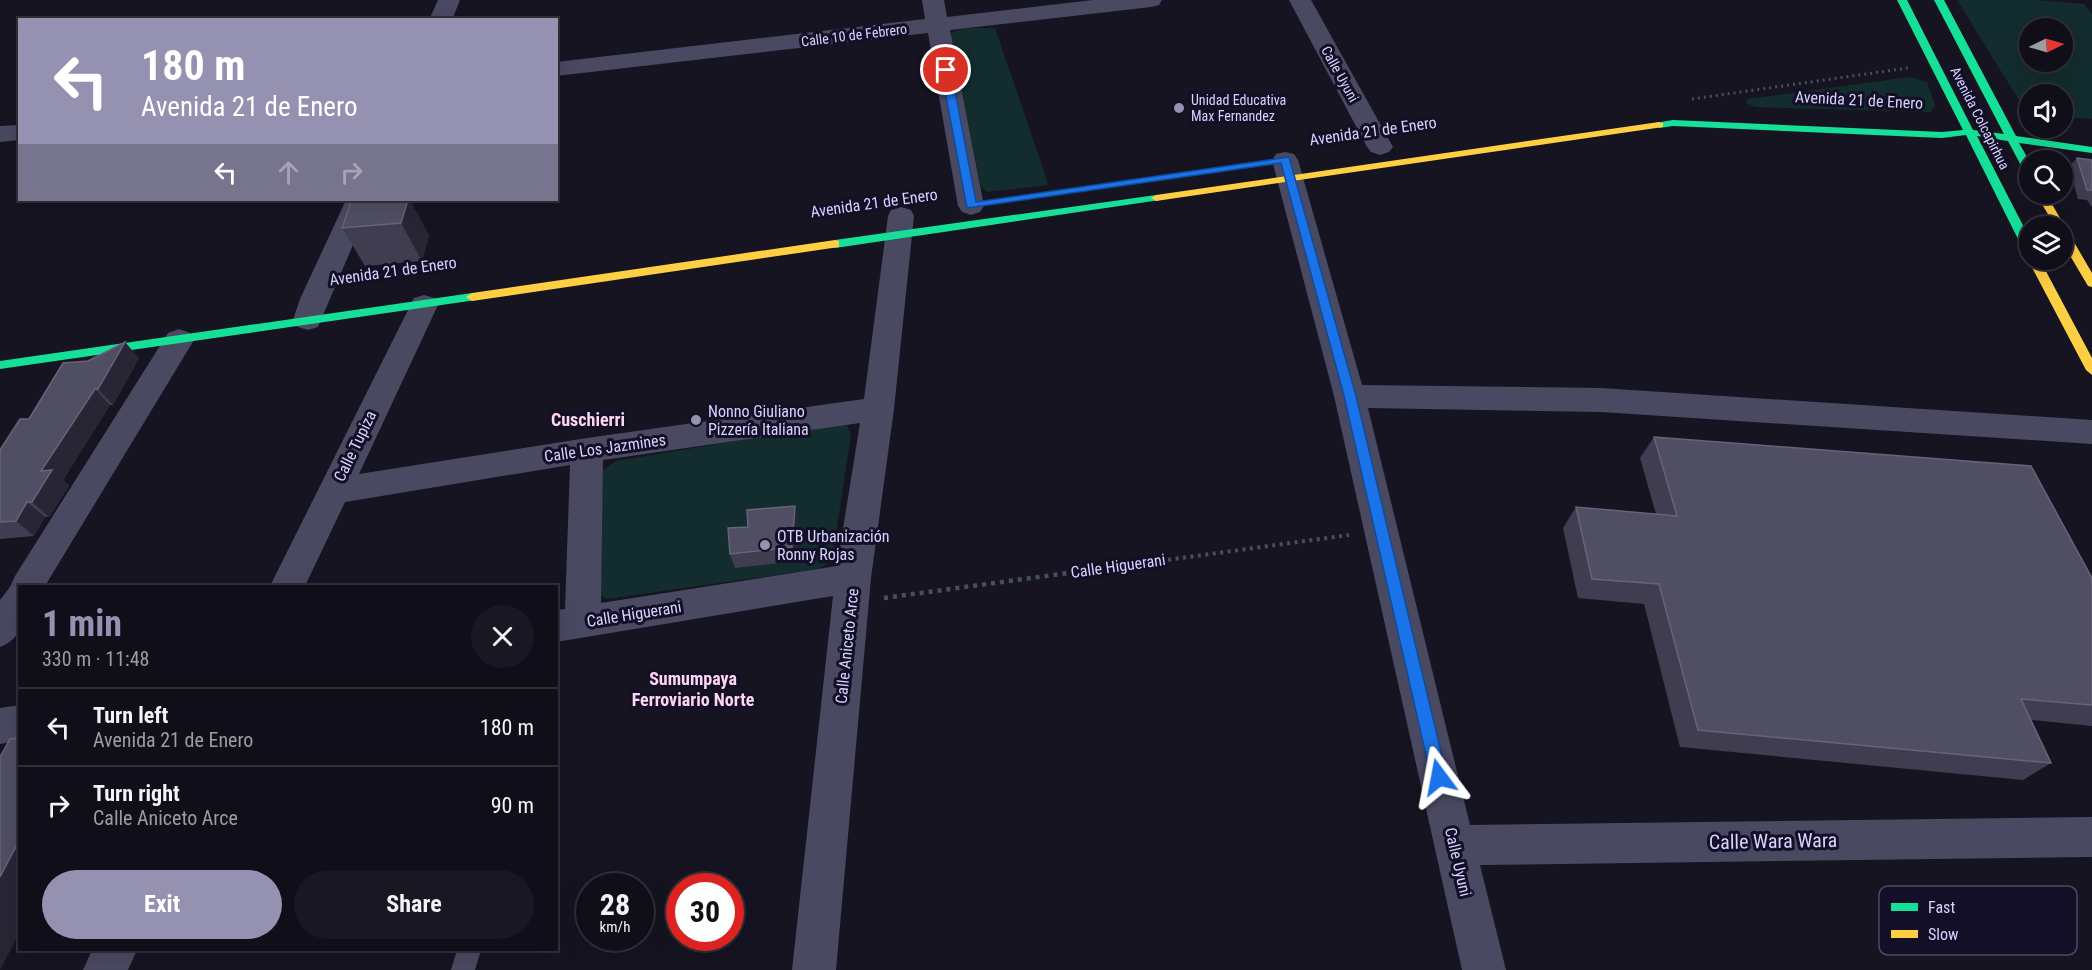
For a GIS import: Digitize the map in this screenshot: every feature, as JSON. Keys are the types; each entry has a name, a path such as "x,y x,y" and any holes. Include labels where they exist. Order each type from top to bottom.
{"street":[{"path":"441,18 449,0"},
{"path":"933,0 971,206"},
{"name":"Calle 10 de Febrero","path":"558,69 1151,0"},
{"name":"Calle Uyuni","path":"1300,0 1380,147"},
{"name":"Avenida Colcapirhua","path":"1902,0 2019,229"},
{"name":"Avenida Colcapirhua","path":"1939,0 2019,154"},
{"name":"Avenida 21 de Enero","path":"1935,120 1968,132"},
{"name":"Avenida 21 de Enero","path":"0,365 179,340 313,304 424,305 900,221 1287,164 1673,123 1942,135 1968,132 2009,136 2092,150"},
{"path":"0,134 18,132"},
{"name":"Calle Uyuni","path":"1287,164 1350,396 1484,970"},
{"path":"313,304 359,201"},
{"name":"Calle Aniceto Arce","path":"814,970 865,589 878,409 900,221"},
{"path":"2073,250 2092,283"},
{"path":"2039,270 2092,370"},
{"name":"Calle Tupiza","path":"288,585 424,305"},
{"path":"28,585 179,340"},
{"path":"1350,396 1601,400 2092,432"},
{"name":"Calle Los Jazmines","path":"333,492 587,450 878,409"},
{"path":"570,624 587,450"},
{"name":"Calle Higuerani","path":"570,624 865,589"},
{"path":"0,631 18,602"},
{"path":"0,726 18,722"},
{"name":"Calle Wara Wara","path":"1454,844 2092,837"},
{"path":"105,970 114,951"}],"lane":[{"path":"463,970 469,951"}],"path":[{"path":"1688,100 1935,65"},
{"name":"Calle Higuerani","path":"865,589 1382,531"}],"green space":[{"path":"1957,0 2034,0 2084,4 2092,14 2092,119 2073,118 2073,84 2019,84 2019,100"},
{"path":"995,28 1048,185 987,192 981,187 950,35 964,29"},
{"path":"1910,77 1927,82 1935,105 1931,112 1755,107 1746,103 1748,99"},
{"path":"842,423 847,425 851,434 832,561 819,569 607,599 599,594 603,470 616,461"}],"building":[{"path":"2077,158 2092,160 2092,190 2087,190"},
{"path":"408,201 401,223 342,228 351,202"},
{"path":"125,342 98,389 95,389 41,471 52,470 32,502 27,502 16,521 0,522 0,450 20,419 29,419 63,363 88,361"},
{"path":"1654,437 2031,466 2092,578 2092,705 2021,699 2051,763 1698,730 1659,584 1592,579 1576,507 1677,516"},
{"path":"795,506 792,547 730,554 728,528 748,527 747,510"},
{"path":"18,738 18,843 0,877 0,757 10,739"}],"traffic: fast":[{"path":"1902,0 2019,229"},
{"path":"1939,0 2019,152"},
{"path":"1659,125 1673,123 1942,135 1968,132 2092,150"},
{"path":"835,244 1156,198"},
{"path":"0,365 472,297"}],"traffic: slow":[{"path":"1156,198 1659,125"},
{"path":"2047,204 2054,216"},
{"path":"472,297 835,244"},
{"path":"2073,250 2092,283"},
{"path":"2039,270 2092,370"}],"place":[{"name":"Unidad Educativa Max Fernandez","path":"1179,108"},
{"name":"Nonno Giuliano Pizzería Italiana","path":"696,420"},
{"name":"OTB Urbanización Ronny Rojas","path":"765,545"}],"district":[{"name":"Cuschierri","path":"588,419"},
{"name":"Sumumpaya Ferroviario Norte","path":"693,688"}],"route":[{"path":"946,70 971,206 1286,160 1289,179 1350,396 1439,777"}]}
